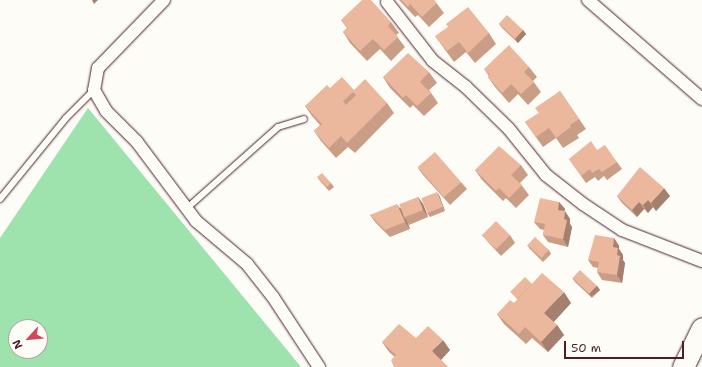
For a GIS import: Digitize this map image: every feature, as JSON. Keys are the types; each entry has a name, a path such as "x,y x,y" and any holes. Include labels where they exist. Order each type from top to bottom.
{"highway":[{"path":"683,367 702,328"}],"street":[{"path":"164,0 98,68 94,90 106,111 137,142 186,209 196,220 247,264 272,297 319,367"},
{"path":"588,0 702,99"},
{"path":"387,2 433,61 466,87 509,129 546,174 584,204 622,230 702,261"}],"lane":[{"path":"0,199 66,118 94,90"},
{"path":"186,209 278,127 304,119"}],"green space":[{"path":"88,108 301,367 0,367 0,238"}],"building":[{"path":"362,0 371,0 391,22 388,26 398,37 384,50 373,39 360,51 343,32 348,28 341,20"},
{"path":"401,0 434,0 437,3 422,17 410,4 408,7"},
{"path":"468,7 489,33 468,53 459,42 447,51 435,36 448,27 446,24"},
{"path":"507,15 523,30 515,39 499,24"},
{"path":"509,45 529,67 524,72 534,82 521,94 511,84 502,93 488,77 490,75 484,69"},
{"path":"408,53 429,72 420,82 431,93 417,106 406,95 403,98 383,77"},
{"path":"342,77 354,90 365,79 387,103 347,143 341,136 329,148 314,131 322,124 305,106 327,85 330,88","holes":["353,92 356,95 346,105 343,101"]},
{"path":"560,91 579,119 556,138 549,128 536,137 525,122 539,113 535,108"},
{"path":"591,141 597,150 605,145 617,162 602,172 599,169 592,173 590,169 581,176 569,159"},
{"path":"499,146 521,165 511,175 522,185 509,198 499,188 496,191 475,170"},
{"path":"435,152 461,182 444,197 418,167"},
{"path":"640,167 664,188 651,203 648,200 643,205 639,202 632,210 617,196"},
{"path":"322,173 331,183 327,187 317,177"},
{"path":"437,192 443,207 427,213 421,198"},
{"path":"418,197 423,210 404,217 399,204"},
{"path":"540,198 559,202 558,210 565,211 564,219 567,220 563,239 543,235 545,224 534,222"},
{"path":"397,204 405,222 385,230 370,215"},
{"path":"496,221 510,235 496,249 482,235"},
{"path":"595,235 614,238 613,247 618,248 617,255 620,256 617,275 597,272 599,262 588,260"},
{"path":"535,237 549,250 541,258 527,245"},
{"path":"580,270 597,286 589,294 572,278"},
{"path":"542,273 564,292 544,313 557,325 541,342 525,327 519,334 497,314 510,300 514,303"},
{"path":"525,277 532,284 517,299 510,292"},
{"path":"399,324 416,338 428,326 443,340 432,351 448,367 396,367 393,365 391,360 396,355 382,342"}]}
